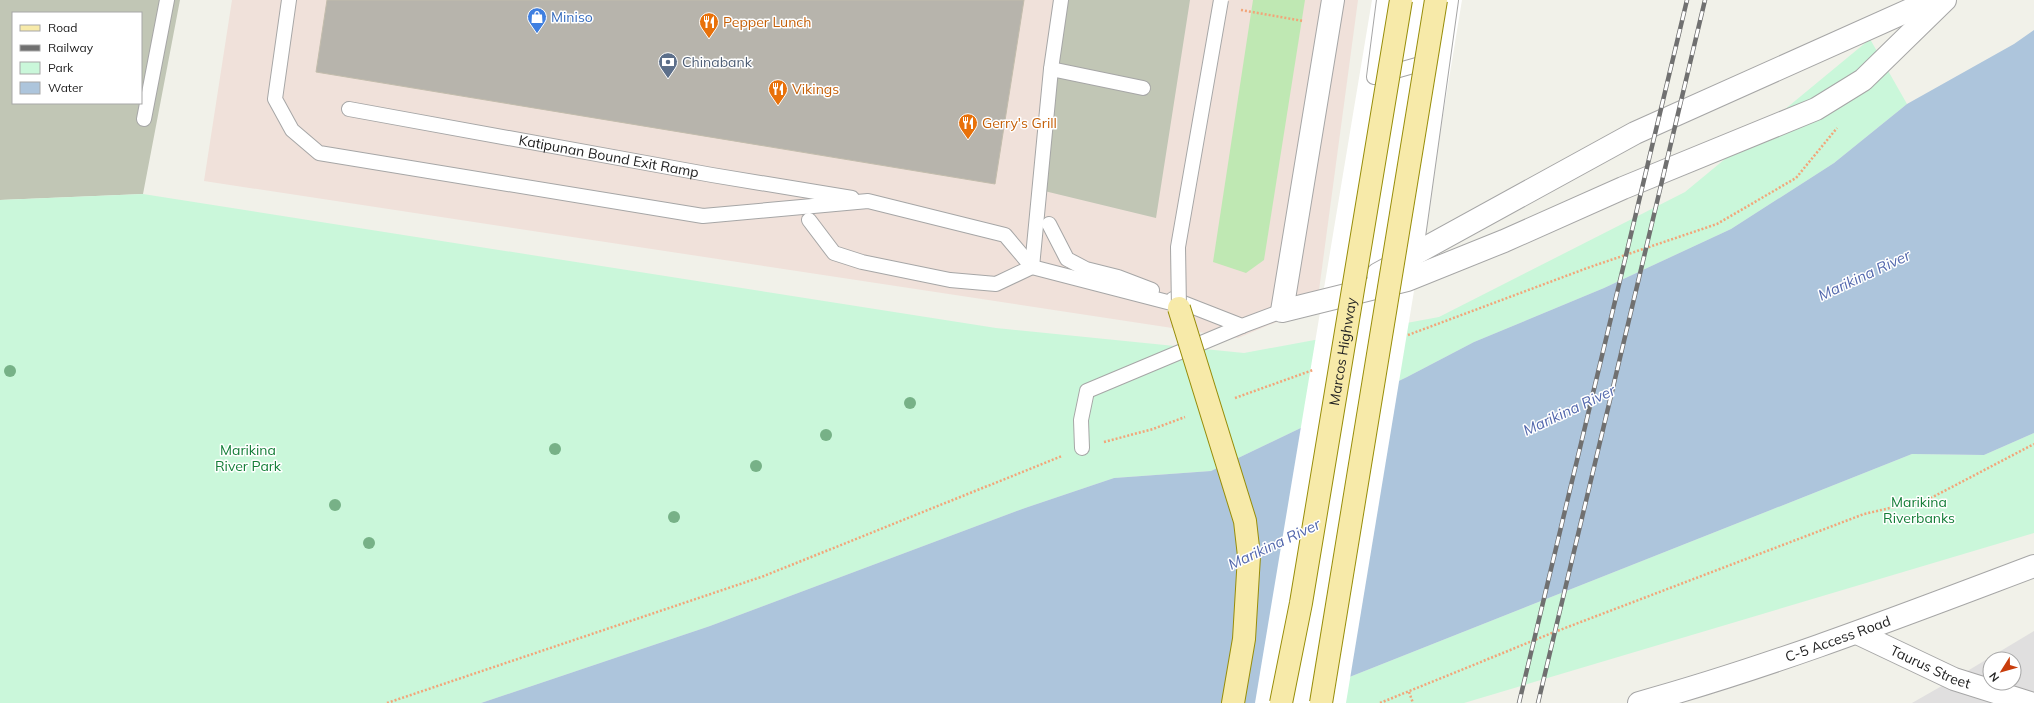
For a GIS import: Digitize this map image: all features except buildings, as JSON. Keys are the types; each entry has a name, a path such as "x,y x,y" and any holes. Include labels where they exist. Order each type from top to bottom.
{"main road":[{"name":"Marcos Highway","path":"1281,703 1300,603 1401,0"},
{"path":"1321,703 1436,0"},
{"path":"1179,306 1245,521 1249,556 1244,639 1233,703"}],"street":[{"path":"1333,0 1282,311 1407,280 1504,241 1623,188 1816,109 1863,80 1946,0"},
{"path":"1407,280 1412,254 1447,0"},
{"path":"1334,298 1635,133 1932,0"},
{"name":"C-5 Access Road","path":"1639,703 1699,695 2034,566"},
{"name":"Taurus Street","path":"1857,633 1954,679 2030,703"}],"lane":[{"path":"144,119 167,0"},
{"path":"289,0 275,99 292,130 319,153 703,216 868,201 1005,235 1032,267 1179,306 1178,248 1221,0"},
{"path":"1032,267 1051,69 1061,0"},
{"path":"1384,0 1374,78 1438,59"},
{"path":"1051,69 1143,88"},
{"name":"Katipunan Bound Exit Ramp","path":"350,109 712,175 868,201"},
{"path":"809,220 834,253 869,263 950,280 996,284 1032,267"},
{"path":"1050,224 1067,259 1086,269 1118,277 1242,326"},
{"path":"1082,448 1081,420 1087,391 1242,326 1282,311"}],"path":[{"path":"1238,9 1329,26"},
{"path":"1405,336 1590,267 1716,224 1796,178 1839,125"},
{"path":"1234,399 1316,368"},
{"path":"387,703 764,576 1082,448 1153,429 1190,415"},
{"path":"1380,703 1552,633 1864,514 1929,499 2034,444"},
{"path":"1409,692 1412,703"}],"shaded area":[{"path":"0,0 180,0 143,194 0,200"},
{"path":"232,0 1358,0 1317,305 1238,338 204,181"},
{"path":"1064,0 1190,0 1156,218 1032,188"},
{"path":"2034,631 2034,703 1912,703 1982,662 1982,691 2022,691 2022,651 2001,651"}],"green space":[{"path":"1253,0 1305,0 1264,260 1246,273 1213,262"},
{"name":"Marikina River Park","path":"1870,39 1907,104 1834,163 1731,229 1604,288 1474,342 1407,377 1211,471 1114,478 1025,508 710,626 481,703 0,703 0,200 143,194 996,328 1244,353 1439,317 1685,192"},
{"name":"Marikina Riverbanks","path":"2034,433 2034,533 1464,703 1284,703 1912,454 1984,455"}],"water":[{"name":"Marikina River","path":"2034,30 2034,433 1984,455 1912,454 1284,703 481,703 710,626 1025,508 1114,478 1211,471 1407,377 1474,342 1604,288 1731,229 1834,163 1907,104 2014,44"}],"pier":[{"path":"1372,0 1462,0 1346,703 1255,703"}],"railway":[{"path":"1519,703 1687,0"},
{"path":"1538,703 1705,0"}],"place":[{"name":"Miniso","path":"537,34"},
{"name":"Pepper Lunch","path":"709,39"},
{"name":"Chinabank","path":"668,79"},
{"name":"Vikings","path":"778,106"},
{"name":"Gerry's Grill","path":"968,140"}]}
